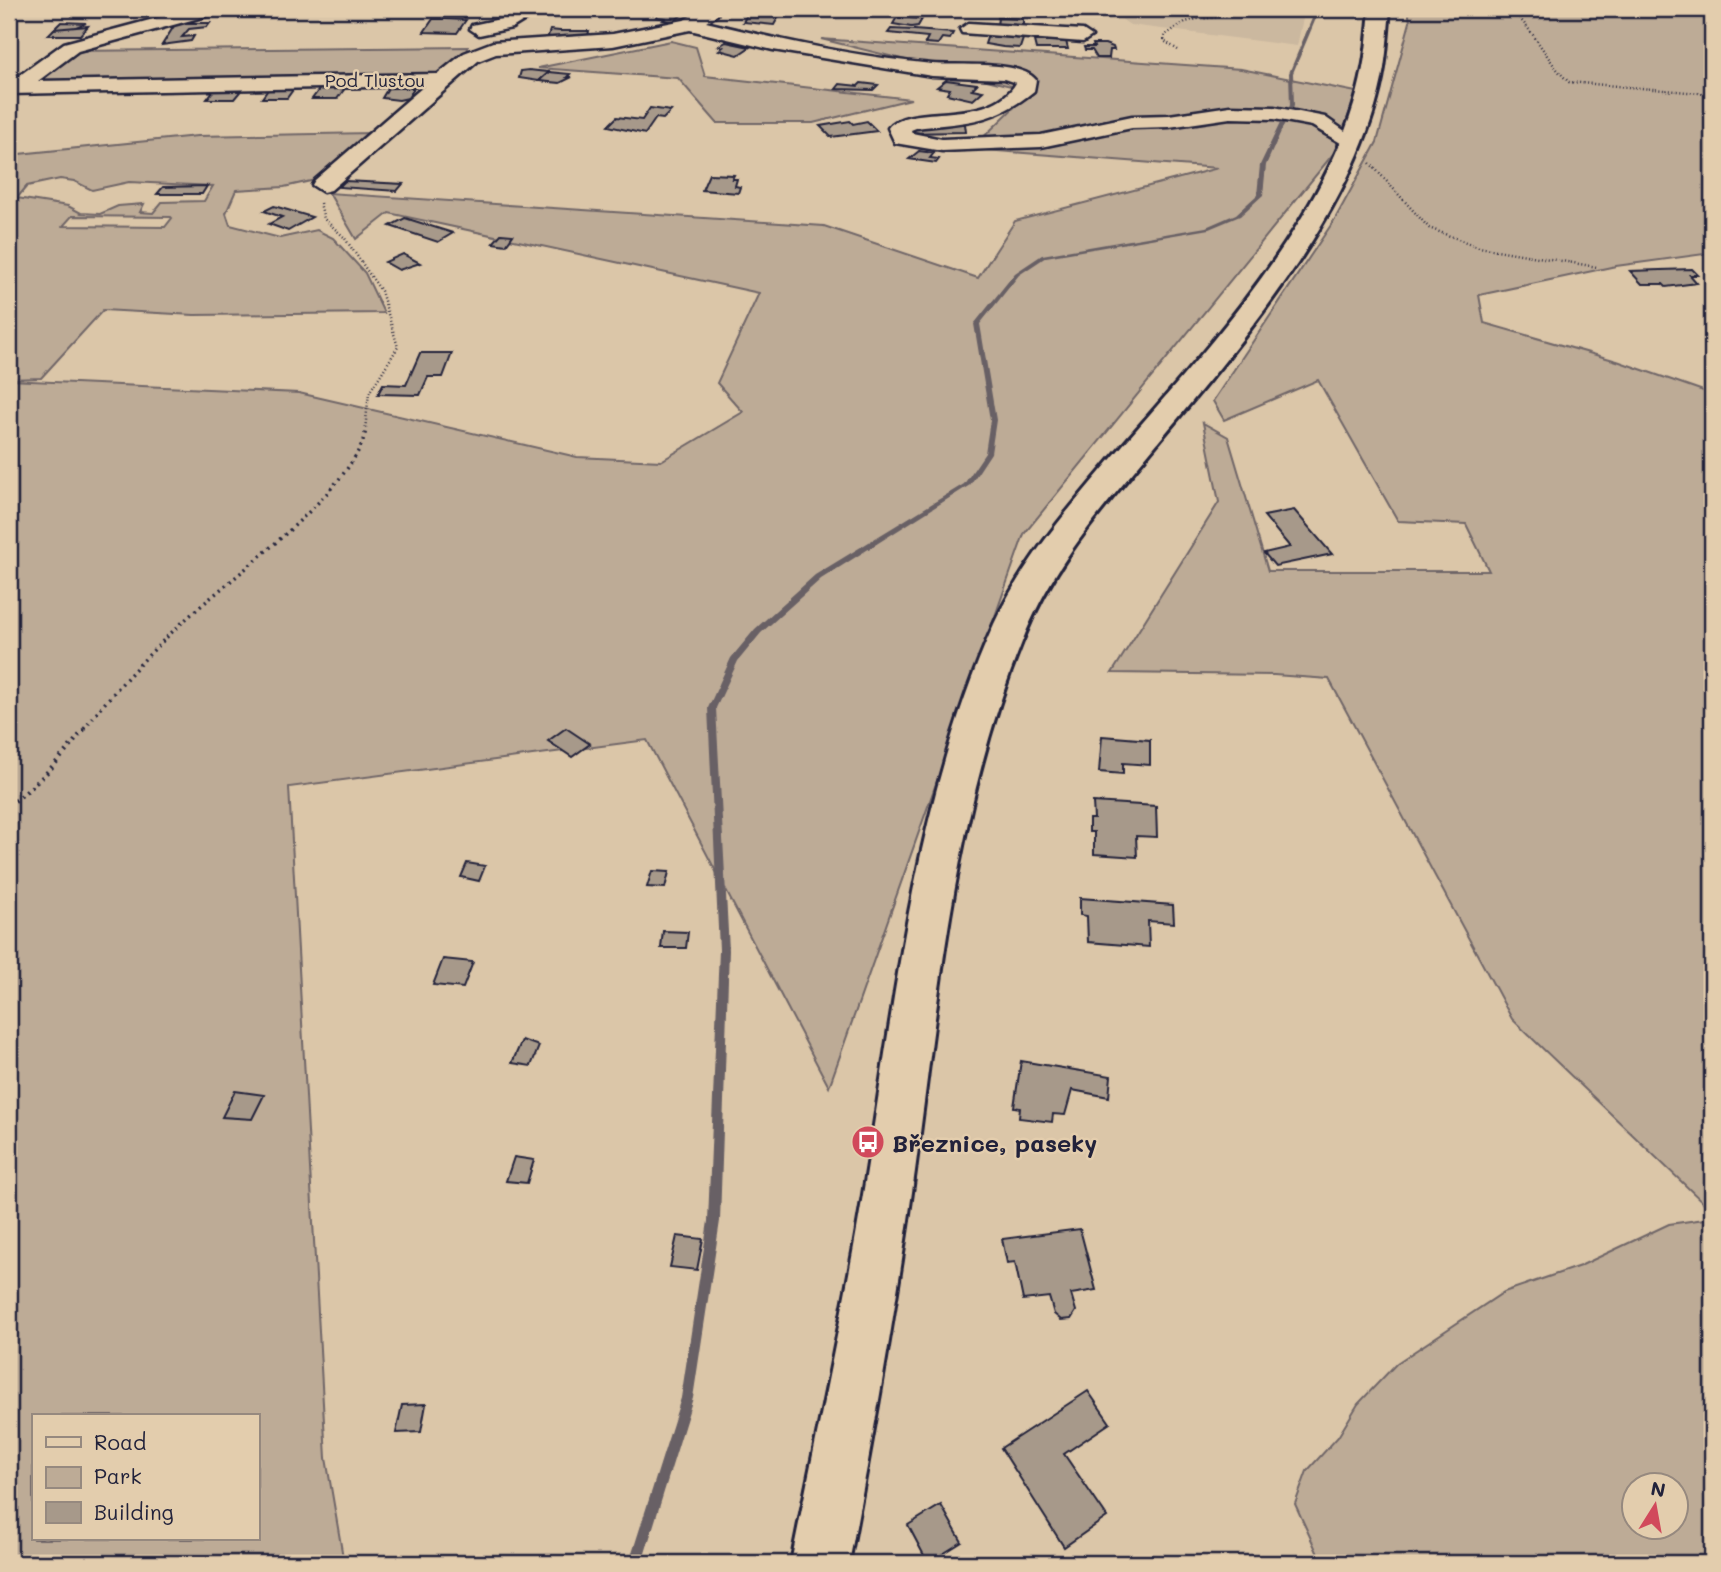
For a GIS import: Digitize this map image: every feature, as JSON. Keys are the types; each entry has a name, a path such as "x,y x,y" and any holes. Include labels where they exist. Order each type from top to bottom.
{"main road":[{"path":"820,1563 860,1369 940,865 975,724 994,671 1025,597 1056,545 1192,380 1277,271 1311,219 1351,143 1379,49 1380,9"}],"street":[{"path":"13,89 71,47 211,9"},
{"name":"Pod Tlustou","path":"13,89 248,81 443,80 471,57 492,48 613,40 690,24 715,9"},
{"path":"974,9 968,32 1083,36"},
{"path":"471,57 472,40 483,23 505,24 524,15"},
{"path":"690,24 697,28 786,46 932,70 1007,73 1026,80 1027,87 988,114 944,121 914,120 899,128 903,138 942,145 1041,141 1132,122 1169,121 1230,112 1274,113 1318,121 1351,143"},
{"path":"323,186 443,80"}],"path":[{"path":"1178,50 1167,45 1165,35 1185,22 1296,9"},
{"path":"1509,9 1526,19 1555,72 1569,82 1712,94"},
{"path":"1351,143 1429,228 1479,247 1597,267"},
{"path":"9,805 49,772 121,682 187,618 236,579 337,484 365,434 369,393 398,347 382,291 344,237 324,219 319,201 323,186"}],"shaded area":[{"path":"1087,9 1305,9 1297,46 1130,25 1117,16 1087,14"}],"green space":[{"path":"1408,9 1712,9 1712,253 1616,266 1479,295 1484,323 1617,361 1712,394 1712,1211 1512,1019 1329,679 1274,675 1112,673 1219,502 1203,423 1228,437 1268,571 1489,571 1466,524 1398,521 1318,380 1224,420 1213,401 1335,219 1377,142 1410,22"},
{"path":"821,39 1241,69 1356,92 1338,148 1024,534 829,1087 647,740 289,787 326,1458 344,1563 9,1563 9,380 299,393 577,457 661,461 743,412 717,383 759,293 389,213 356,239 329,193 824,226 978,278 1015,221 1218,168 971,149 1031,91"},
{"path":"671,41 696,47 705,76 911,99 813,123 717,123 678,78 538,68"},
{"path":"468,47 467,56 433,78 35,82 71,51"},
{"path":"371,133 324,178 284,187 236,190 226,213 230,225 280,238 317,230 333,238 365,273 384,313 194,315 103,310 41,378 9,379 9,155 197,136","holes":["60,179 74,181 92,190 129,182 213,186 204,201 162,202 153,213 140,212 144,204 118,206 100,214 81,213 68,206 17,198 27,186","72,216 171,217 172,218 165,227 63,226"]},
{"path":"1712,1218 1712,1563 1322,1563 1295,1504 1307,1471 1338,1437 1358,1404 1397,1363 1504,1292 1580,1266 1669,1224"}],"building":[{"path":"531,9 554,9 551,14 528,13"},
{"path":"661,9 683,10 684,13 674,21 663,20 665,18 656,17"},
{"path":"81,10 108,10 105,14 71,16"},
{"path":"749,11 766,12 764,16 779,16 774,25 743,22"},
{"path":"897,17 922,19 918,26 911,27 893,24"},
{"path":"998,18 1023,19 1023,26 997,25"},
{"path":"433,19 466,20 457,33 424,32"},
{"path":"61,22 86,23 71,29 54,29"},
{"path":"176,23 210,23 207,27 189,29 182,37 194,36 191,41 162,45"},
{"path":"88,26 80,35 48,35 54,29"},
{"path":"891,29 953,33 950,39 942,38 938,44 925,43 928,37 888,33"},
{"path":"550,30 589,31 588,36 547,39"},
{"path":"988,35 1023,39 1020,48 1003,47 985,44"},
{"path":"1034,41 1066,41 1068,49 1036,49"},
{"path":"726,42 750,47 738,55 719,50 723,47 719,46"},
{"path":"1093,44 1105,44 1114,50 1110,50 1109,58 1097,58 1092,50 1085,50 1084,47 1094,47"},
{"path":"521,71 549,72 539,81 519,78"},
{"path":"549,72 570,74 567,77 572,77 560,83 539,81"},
{"path":"946,80 977,84 972,89 983,91 973,100 947,94 950,89 937,87"},
{"path":"861,83 878,85 873,90 836,89 840,84 858,86"},
{"path":"217,86 244,87 234,99 207,99"},
{"path":"270,87 295,87 287,98 262,98"},
{"path":"321,87 346,87 337,99 312,99"},
{"path":"388,88 414,88 408,98 399,100 382,98"},
{"path":"650,108 671,111 663,119 656,118 645,134 608,126 617,117 642,120"},
{"path":"850,121 853,124 867,121 877,131 831,137 820,126"},
{"path":"926,124 965,124 966,132 904,133 904,127 926,127"},
{"path":"919,151 934,153 930,158 939,159 936,163 909,159"},
{"path":"709,174 734,175 732,179 737,179 735,186 740,187 738,193 702,190"},
{"path":"345,181 403,184 397,191 339,187"},
{"path":"207,186 202,194 157,194 163,187"},
{"path":"274,206 312,217 288,231 269,224 282,217 264,211"},
{"path":"405,218 453,233 438,242 390,226"},
{"path":"501,234 513,235 506,245 493,243"},
{"path":"403,254 420,263 399,270 385,262"},
{"path":"1692,269 1698,275 1690,275 1697,283 1666,287 1663,284 1642,284 1630,271"},
{"path":"420,353 452,353 443,377 428,377 420,395 378,394 383,384 406,385"},
{"path":"1294,510 1332,554 1275,566 1264,553 1290,547 1264,516"},
{"path":"566,728 590,744 572,757 548,741"},
{"path":"1102,736 1150,740 1150,765 1123,763 1123,774 1099,772"},
{"path":"1093,802 1156,806 1157,837 1136,836 1137,857 1094,854 1094,832 1089,832 1089,819 1094,819"},
{"path":"467,863 485,866 479,881 461,877"},
{"path":"652,871 669,872 665,888 647,887"},
{"path":"1080,898 1173,905 1174,923 1148,921 1149,947 1088,942 1087,916 1080,915"},
{"path":"663,931 688,932 686,948 661,948"},
{"path":"443,959 473,962 463,988 433,985"},
{"path":"522,1040 539,1046 531,1066 512,1063"},
{"path":"1021,1061 1111,1076 1109,1097 1072,1090 1065,1115 1053,1114 1052,1122 1019,1118 1020,1108 1014,1107"},
{"path":"235,1091 264,1095 252,1119 222,1117"},
{"path":"514,1157 534,1160 527,1183 506,1181"},
{"path":"1080,1229 1096,1290 1071,1294 1076,1311 1071,1319 1061,1320 1054,1314 1049,1297 1023,1300 1015,1262 1007,1263 1002,1239"},
{"path":"677,1236 703,1239 697,1270 670,1267"},
{"path":"1088,1391 1110,1423 1064,1454 1107,1517 1064,1547 1001,1448"},
{"path":"426,1404 421,1432 396,1433 402,1405"},
{"path":"941,1505 962,1542 928,1563 908,1525"}],"waterway":[{"path":"1289,112 1292,105 1291,73 1318,9"},
{"path":"635,1563 687,1398 714,1221 724,950 712,708 734,660 758,631 818,577 966,485 988,453 993,420 977,324 1017,274 1044,256 1207,228 1238,215 1260,195 1263,165 1285,118"}],"place":[{"name":"Březnice, paseky","path":"868,1142"}]}
